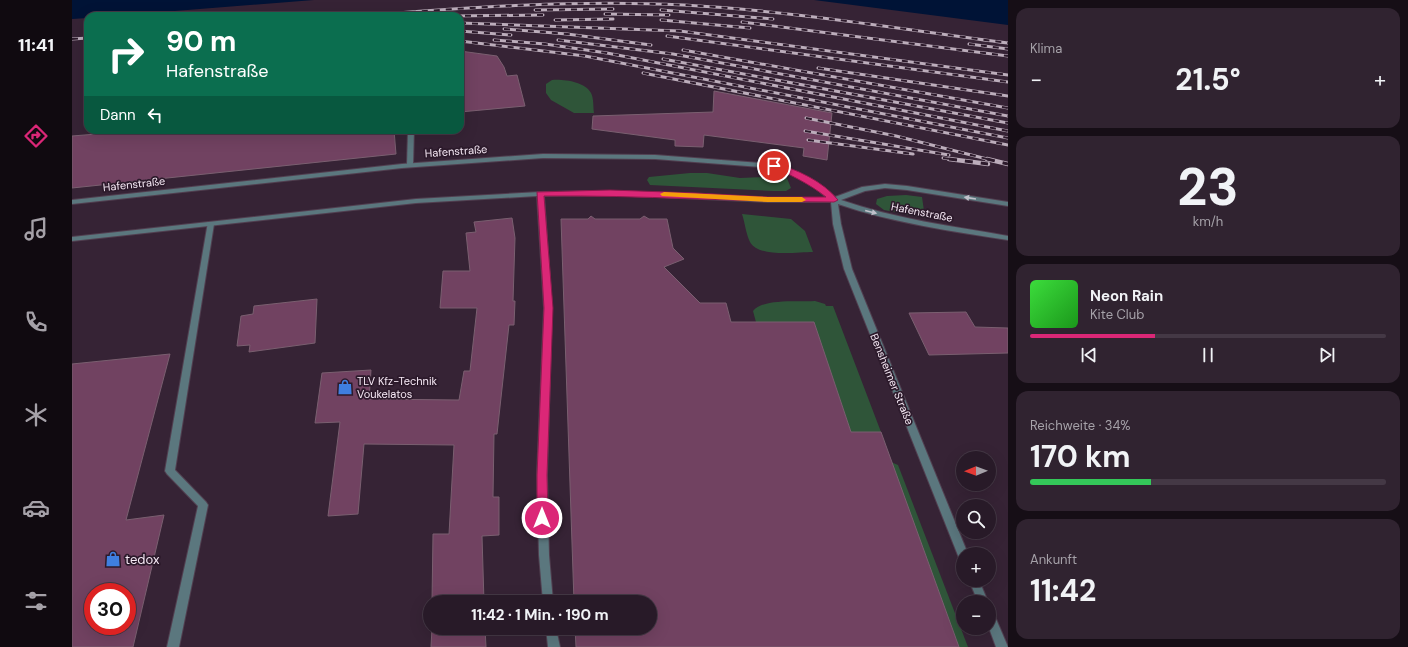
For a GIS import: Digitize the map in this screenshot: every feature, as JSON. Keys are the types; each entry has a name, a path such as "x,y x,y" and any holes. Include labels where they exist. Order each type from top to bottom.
{"street":[{"path":"410,165 411,134"},
{"name":"Hafenstraße","path":"72,202 410,165 543,156 656,156 730,161 774,166 785,169 812,182 834,200"},
{"name":"Hafenstraße","path":"834,200 864,189 885,186 907,188 1008,204"},
{"name":"Hafenstraße","path":"72,239 416,201 540,194 610,193 696,195 768,200 834,200 866,211 902,220 1008,238"},
{"path":"540,194 548,308 542,475 544,555 547,595"},
{"name":"Bensheimer Straße","path":"834,200 848,269 960,547"},
{"path":"173,647 203,505 170,471 210,224"},
{"path":"996,633 1002,647"},
{"path":"553,635 554,647"}],"green space":[{"path":"552,80 574,82 588,89 593,98 594,113 574,113 551,100 546,93 546,84"},
{"path":"707,173 740,178 786,176 791,188 786,191 774,191 650,185 647,180 649,177"},
{"path":"906,195 922,197 925,218 884,210 876,204 877,199 887,196"},
{"path":"742,214 791,219 805,231 813,252 779,253 761,250 755,247 750,242"},
{"path":"815,301 825,304 826,306 833,306 881,432 851,432 814,322 761,322 773,385 753,311 758,307 773,302"},
{"path":"891,462 898,465 956,616 956,635 963,635 968,647 959,647"}],"water":[{"path":"72,0 314,0 162,12 84,12 84,18 72,19"},
{"path":"814,0 1008,0 1008,25"}],"building":[{"path":"464,52 497,56 504,67 507,76 517,75 525,106 464,112"},
{"path":"714,91 832,113 827,160 803,156 804,148 704,135 703,147 675,146 675,140 592,129 593,116 713,112"},
{"path":"97,134 394,134 396,154 72,188 72,136"},
{"path":"591,216 595,219 640,219 644,216 649,219 667,219 673,248 684,259 664,267 700,303 726,303 731,322 814,322 851,432 881,432 959,647 576,647 575,635 657,635 657,595 574,595 561,219 588,219"},
{"path":"512,218 515,238 513,301 515,301 514,325 509,325 497,434 494,434 493,497 499,497 499,535 482,536 484,595 432,595 433,534 449,534 454,445 364,444 358,514 328,516 340,422 315,423 322,373 371,370 369,399 459,400 464,371 470,371 477,308 440,308 443,271 470,271 466,233 476,232 474,222"},
{"path":"317,299 315,343 249,352 250,345 237,346 241,316 253,314 254,306"},
{"path":"966,312 975,327 1008,328 1008,353 929,355 909,313"},
{"path":"170,354 126,520 164,515 136,634 136,583 84,583 84,635 136,635 133,647 72,647 72,364"},
{"path":"432,635 485,635 486,647 431,647"}],"railway":[{"path":"415,12 523,5 604,3 684,5 806,16 1008,43"},
{"path":"535,10 613,9"},
{"path":"661,10 773,19"},
{"path":"605,14 669,15"},
{"path":"464,16 543,15"},
{"path":"555,20 613,19"},
{"path":"661,20 750,28"},
{"path":"742,22 1008,56"},
{"path":"464,23 680,31 1008,75"},
{"path":"504,29 567,34 651,45"},
{"path":"464,31 511,35"},
{"path":"667,36 1008,82"},
{"path":"72,39 84,38"},
{"path":"494,40 545,44 607,53 1008,131"},
{"path":"558,40 673,54 1008,116"},
{"path":"464,41 585,56 1008,138"},
{"path":"969,44 1008,49"},
{"path":"683,50 1008,108"},
{"path":"663,59 1008,123"},
{"path":"818,68 1008,96"},
{"path":"643,73 1008,145"},
{"path":"806,118 896,136 988,159"},
{"path":"805,131 949,155"},
{"path":"808,140 913,154"},
{"path":"943,158 957,160"},
{"path":"949,159 988,164"},
{"path":"988,159 1008,164"}],"slow traffic":[{"path":"664,194 768,200 802,200"}],"place":[{"name":"TLV Kfz-Technik Voukelatos","path":"345,387"},
{"name":"tedox","path":"113,559"}],"route":[{"path":"542,518 542,475 548,362 548,308 540,194 610,193 696,195 768,200 834,200 812,182 785,169 774,166"}]}
